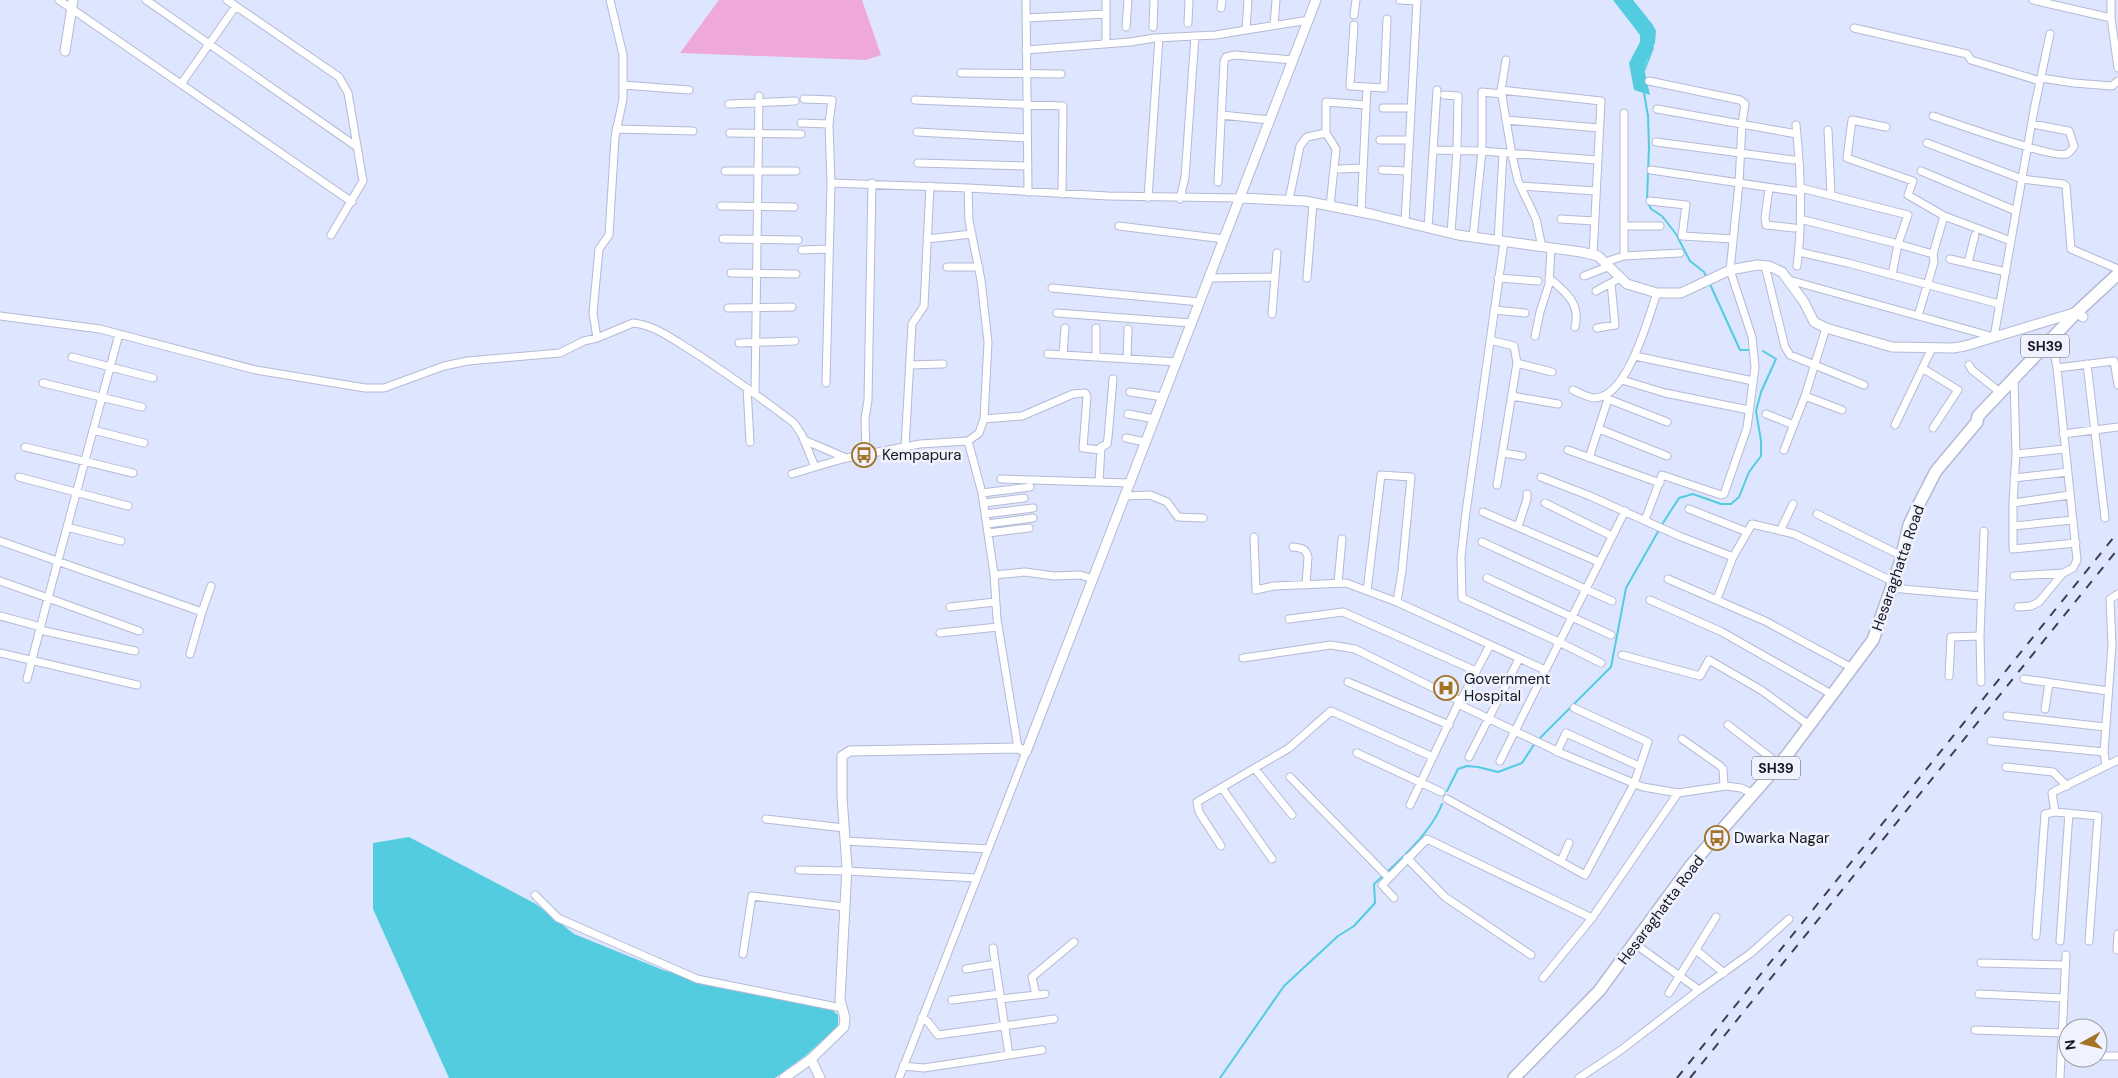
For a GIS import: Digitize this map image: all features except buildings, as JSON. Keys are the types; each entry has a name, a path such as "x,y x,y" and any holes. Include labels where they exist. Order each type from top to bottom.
{"main road":[{"path":"1977,422 1984,422 2014,383 2118,274"},
{"path":"2080,314 2118,284"},
{"name":"Hesaraghatta Road","path":"1514,1078 1600,991 1692,864 1779,764 1873,640 1893,585 1909,526 1936,471 1977,422 1978,416 2014,383"}],"street":[{"path":"59,0 72,4 181,84 352,202"},
{"path":"146,0 357,147"},
{"path":"227,0 339,77 348,93 363,181 331,234"},
{"path":"597,338 593,313 599,249 609,235 616,129 623,99 623,55 610,0"},
{"path":"1026,0 1028,192"},
{"path":"1106,0 1106,44"},
{"path":"1126,28 1128,0"},
{"path":"1153,26 1154,0"},
{"path":"1188,23 1189,0"},
{"path":"1221,8 1222,0"},
{"path":"1246,30 1248,0"},
{"path":"1274,25 1276,0"},
{"path":"899,1078 988,849 1022,750 1092,579 1316,0"},
{"path":"1354,15 1356,0"},
{"path":"1400,0 1416,0 1405,222"},
{"path":"2033,0 2060,3 2111,18"},
{"path":"2111,0 2111,18 2116,38 2118,68"},
{"path":"65,52 72,4"},
{"path":"181,84 236,6"},
{"path":"1026,18 1106,14"},
{"path":"1354,25 1350,86 1384,88 1387,18"},
{"path":"1026,50 1216,35 1309,20"},
{"path":"1854,28 1966,54 1971,60 2040,79 2112,86 2118,81"},
{"path":"1994,337 2040,79 2050,34"},
{"path":"1180,198 1185,177 1195,36"},
{"path":"1148,198 1159,38"},
{"path":"1218,182 1224,61 1226,57 1235,55 1293,60"},
{"path":"1506,60 1502,92 1512,155 1521,186 1536,219 1542,247"},
{"path":"961,73 1061,74"},
{"path":"1645,520 1662,475 1721,495 1724,494 1747,428 1755,367 1752,337 1730,270 1745,104 1649,80"},
{"path":"623,85 689,90"},
{"path":"1362,212 1367,87"},
{"path":"1428,228 1437,90"},
{"path":"1473,238 1482,151 1482,92 1502,92 1601,101 1593,255"},
{"path":"1444,96 1458,96 1457,151 1451,234"},
{"path":"755,394 759,99"},
{"path":"729,104 759,99 795,101"},
{"path":"804,99 832,100 829,124 830,183 826,383"},
{"path":"915,100 1064,106 1062,194"},
{"path":"1330,206 1336,149 1326,133 1326,102 1366,105"},
{"path":"1383,108 1411,108"},
{"path":"1657,109 1797,134"},
{"path":"1624,113 1624,256"},
{"path":"1221,115 1270,120"},
{"path":"1933,116 2028,147 2064,155 2071,151 2074,146 2069,130 2032,124"},
{"path":"1506,120 1599,128"},
{"path":"1886,127 1852,120 1848,158 1913,181 1908,195 1944,216 2011,240"},
{"path":"801,123 829,124"},
{"path":"1796,125 1801,190 1797,266"},
{"path":"616,129 693,131"},
{"path":"1828,130 1831,195"},
{"path":"917,132 1027,138"},
{"path":"730,133 801,134"},
{"path":"1289,200 1300,146 1307,137 1326,133"},
{"path":"1380,140 1409,140"},
{"path":"1656,142 1792,160"},
{"path":"1927,143 2022,179 2059,183 2066,186 2071,249 2118,270"},
{"path":"1434,150 1482,151 1512,155 1597,160"},
{"path":"1503,154 1501,241 1498,278 1461,557 1462,598 1601,663"},
{"path":"918,163 1028,166"},
{"path":"1340,169 1364,168"},
{"path":"1382,170 1408,170"},
{"path":"1651,170 1739,184 1831,195 1908,215 1898,244 1892,275"},
{"path":"725,171 796,171"},
{"path":"1921,171 2016,210"},
{"path":"830,183 930,186 1148,198 1289,200 1313,203 1362,212 1451,234 1593,255 1608,264 1620,278 1637,289 1657,293 1681,293 1730,270 1757,265 1765,266 1782,272 1804,302 1814,322 1826,328 1892,347 1932,348 1965,346 2080,314"},
{"path":"866,455 872,184"},
{"path":"905,447 912,324 924,306 930,186"},
{"path":"1521,186 1596,191"},
{"path":"792,474 846,458 905,447 968,441 978,432 984,419 988,342 978,267 969,221 968,188"},
{"path":"1769,188 1766,225 1794,228"},
{"path":"1650,201 1686,205 1682,236 1733,239"},
{"path":"1307,278 1313,203"},
{"path":"720,206 794,207"},
{"path":"1918,316 1934,262 1933,254 1944,216"},
{"path":"1561,219 1594,221"},
{"path":"1800,219 1933,254"},
{"path":"1119,226 1224,239"},
{"path":"1624,226 1660,226"},
{"path":"927,239 972,234"},
{"path":"1968,263 1975,236"},
{"path":"723,239 798,240"},
{"path":"1535,336 1549,278 1551,248"},
{"path":"802,250 829,250"},
{"path":"1799,252 1999,304"},
{"path":"1272,314 1277,253"},
{"path":"1584,276 1624,256 1680,253"},
{"path":"1950,259 2006,272"},
{"path":"1765,266 1785,347 1790,354 1864,385"},
{"path":"947,267 978,267"},
{"path":"731,273 796,274"},
{"path":"1209,278 1275,277"},
{"path":"1498,278 1538,281"},
{"path":"1549,278 1563,290 1576,306 1578,317 1575,327"},
{"path":"1596,291 1620,278"},
{"path":"1789,280 1994,337"},
{"path":"1597,328 1615,325 1611,283"},
{"path":"1052,288 1200,302"},
{"path":"1573,390 1595,398 1606,394 1622,380 1635,356 1657,293"},
{"path":"728,308 792,307"},
{"path":"1494,310 1525,313"},
{"path":"1057,313 1191,323"},
{"path":"0,316 68,324 119,334 256,370 365,388 384,388 444,366 468,361 551,355 633,323 644,324 661,332 747,388 794,422 815,467"},
{"path":"1063,355 1065,328"},
{"path":"1096,328 1096,357"},
{"path":"1784,450 1805,396 1826,328"},
{"path":"1127,359 1128,329"},
{"path":"28,679 119,334"},
{"path":"1490,340 1514,346 1517,364 1504,453 1499,464 1497,485"},
{"path":"739,343 795,341"},
{"path":"2014,576 2063,574 2070,571 2076,564 2074,520 2053,342"},
{"path":"1895,425 1932,348"},
{"path":"1048,354 1177,362"},
{"path":"1635,356 1753,380"},
{"path":"72,357 153,378"},
{"path":"2057,368 2114,361 2118,385"},
{"path":"910,365 943,364"},
{"path":"1517,364 1552,372"},
{"path":"2087,364 2105,518"},
{"path":"1969,365 1972,370 2001,393"},
{"path":"1922,368 1958,390 1932,428"},
{"path":"1099,482 1100,450 1102,446 1107,444 1113,379"},
{"path":"1622,380 1665,393 1750,410"},
{"path":"43,383 142,407"},
{"path":"2014,383 2016,454 2013,549 2076,543"},
{"path":"747,388 750,442"},
{"path":"1130,392 1163,397"},
{"path":"984,419 1022,416 1073,394 1084,394 1087,396 1082,448 1100,450"},
{"path":"1512,396 1558,404"},
{"path":"1805,396 1842,410"},
{"path":"1589,458 1608,399 1668,422"},
{"path":"1128,414 1154,419"},
{"path":"1766,414 1794,426"},
{"path":"2063,434 2118,427"},
{"path":"1599,429 1667,456"},
{"path":"93,430 144,443"},
{"path":"1126,438 1145,442"},
{"path":"804,440 846,458"},
{"path":"968,441 984,503 994,575 998,627 1022,750"},
{"path":"26,447 133,473"},
{"path":"2016,454 2065,449"},
{"path":"1568,450 1660,483"},
{"path":"1504,453 1522,456"},
{"path":"2014,478 2068,472"},
{"path":"1367,591 1381,475 1410,477 1402,570 1397,602"},
{"path":"18,477 128,506"},
{"path":"1541,477 1733,557"},
{"path":"1002,479 1129,483"},
{"path":"982,493 1030,487"},
{"path":"1518,526 1527,494"},
{"path":"1124,496 1150,495 1166,502 1178,517 1203,518"},
{"path":"2013,503 2070,496"},
{"path":"984,503 1024,498"},
{"path":"1545,504 1612,536"},
{"path":"1780,531 1793,504"},
{"path":"985,514 1032,508"},
{"path":"1689,509 1747,532"},
{"path":"1500,761 1625,511"},
{"path":"1483,512 1599,562"},
{"path":"1817,514 1902,556"},
{"path":"986,524 1033,518"},
{"path":"2013,526 2074,520"},
{"path":"1717,599 1733,557 1752,524 1794,534 1893,585 1981,596"},
{"path":"67,527 121,541"},
{"path":"988,533 1029,528"},
{"path":"1981,682 1980,636 1984,531"},
{"path":"1254,537 1256,590 1274,586 1346,583 1397,602 1545,670"},
{"path":"1338,583 1342,539"},
{"path":"0,541 202,612"},
{"path":"1482,542 1612,601"},
{"path":"1293,547 1301,548 1307,552 1306,585"},
{"path":"994,575 1025,572 1054,576 1080,574 1092,579"},
{"path":"2018,607 2031,606 2040,602 2063,574"},
{"path":"1487,578 1611,635"},
{"path":"1668,579 1765,621 1852,668"},
{"path":"0,581 139,631"},
{"path":"190,654 211,586"},
{"path":"2106,766 2104,752 2105,727 2115,646 2110,599 2118,594"},
{"path":"1650,600 1722,632 1833,695"},
{"path":"950,607 996,602"},
{"path":"1289,619 1343,612 1476,671"},
{"path":"0,616 40,629 135,651"},
{"path":"940,633 998,627"},
{"path":"1949,676 1951,637 1980,636"},
{"path":"1243,658 1331,645 1355,649 1540,744 1634,784 1678,793 1724,786 1741,788 1754,794"},
{"path":"1410,805 1490,645"},
{"path":"0,653 137,685"},
{"path":"1622,655 1700,676 1709,660 1761,690 1809,725"},
{"path":"1469,757 1519,659"},
{"path":"2024,679 2108,691"},
{"path":"1348,682 1449,725"},
{"path":"2045,709 2049,683"},
{"path":"1447,799 1586,875 1634,784 1648,742 1574,708"},
{"path":"1221,846 1199,812 1197,802 1289,748 1331,711 1433,757"},
{"path":"2006,716 2105,727"},
{"path":"1728,725 1779,764"},
{"path":"1557,752 1566,733 1639,766"},
{"path":"1682,739 1723,769 1724,786"},
{"path":"1992,740 2104,752"},
{"path":"784,1078 811,1059 844,1027 845,1018 840,1000 846,871 842,756 846,752 1022,750"},
{"path":"1357,754 1441,792"},
{"path":"2055,812 2054,792 2118,760"},
{"path":"2006,766 2053,772 2067,786"},
{"path":"1255,769 1292,815"},
{"path":"1290,777 1388,877"},
{"path":"1222,788 1272,859"},
{"path":"1542,978 1592,918 1678,793"},
{"path":"2036,936 2045,814 2055,812 2096,815 2098,819 2090,941"},
{"path":"2060,941 2069,813"},
{"path":"766,819 844,828"},
{"path":"1394,898 1382,884 1427,839 1592,918"},
{"path":"845,841 988,849"},
{"path":"1561,861 1568,843"},
{"path":"1407,858 1445,897 1531,955"},
{"path":"799,870 976,878"},
{"path":"535,896 558,918 697,979 842,1008"},
{"path":"743,954 752,896 844,907"},
{"path":"1669,993 1716,917"},
{"path":"1578,1078 1621,1050 1699,990 1751,954 1789,919"},
{"path":"2117,950 2118,934"},
{"path":"1036,995 1032,977 1074,942"},
{"path":"1635,944 1699,990"},
{"path":"993,948 1009,1055"},
{"path":"1696,950 1724,973"},
{"path":"2063,1018 2066,955"},
{"path":"1981,963 2065,966"},
{"path":"966,969 995,964"},
{"path":"952,1000 1045,994"},
{"path":"1979,994 2064,998"},
{"path":"922,1017 938,1035 1054,1019"},
{"path":"1975,1030 2058,1033"},
{"path":"904,1066 924,1068 1042,1050"},
{"path":"811,1059 820,1078"}],"shaded area":[{"path":"719,0 862,0 881,55 866,60 680,53"}],"water":[{"path":"1613,0 1633,0 1656,31 1655,43 1644,68 1650,95 1634,90 1629,63 1640,42 1640,35"},
{"path":"409,837 536,904 574,934 663,970 728,989 831,1009 838,1015 838,1027 805,1056 775,1078 449,1078 373,909 373,843"}],"waterway":[{"path":"1644,71 1653,48"},
{"path":"1644,93 1648,116 1649,146 1647,200 1651,209 1662,216 1676,234 1690,261 1704,272 1707,278"},
{"path":"1709,282 1740,350 1751,350"},
{"path":"1661,526 1679,498 1693,494 1721,504 1731,504 1739,497 1749,472 1761,456 1761,441 1756,411 1761,392 1776,359 1763,351"},
{"path":"1538,740 1611,667 1626,588 1659,530"},
{"path":"1447,791 1458,769 1467,766 1498,772 1522,763 1535,743"},
{"path":"1220,1078 1284,986 1338,936 1354,926 1375,903 1374,884 1422,837 1442,804"}],"railway":[{"path":"1677,1078 2118,532"},
{"path":"1690,1078 2118,549"}],"place":[{"name":"Kempapura","path":"864,455"},
{"name":"Government Hospital","path":"1446,688"},
{"name":"Dwarka Nagar","path":"1717,838"}]}
